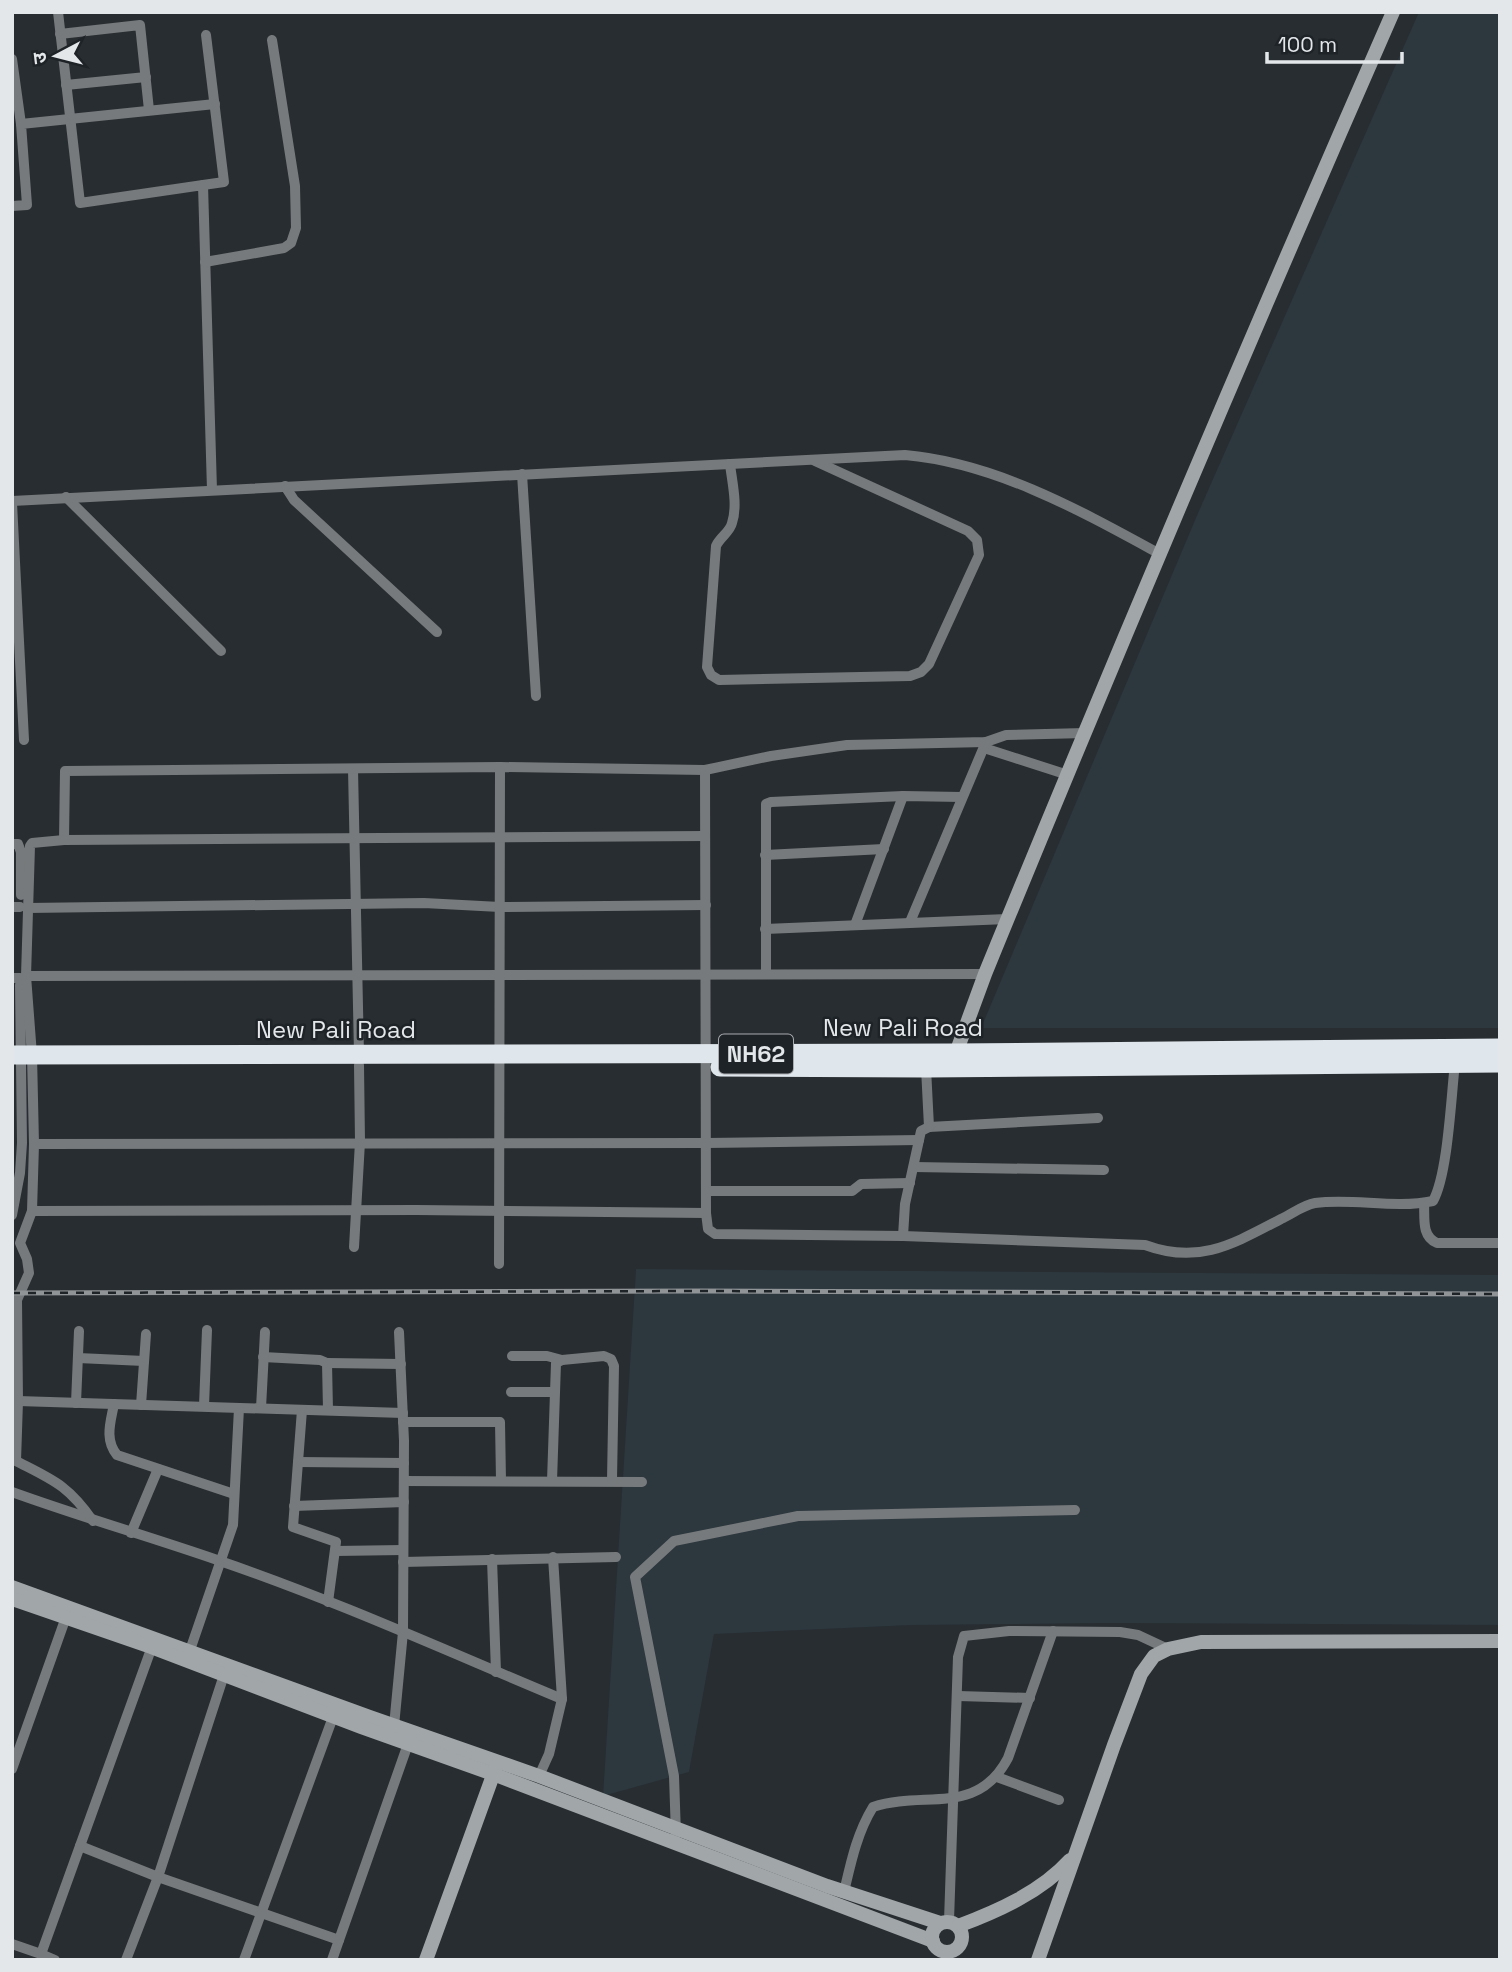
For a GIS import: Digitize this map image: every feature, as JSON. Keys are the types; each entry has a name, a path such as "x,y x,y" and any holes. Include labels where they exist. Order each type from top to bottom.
{"highway":[{"name":"New Pali Road","path":"20,1057 707,1060 956,1053 1500,1048"},
{"name":"New Pali Road","path":"707,1060 926,1068 1500,1063"}],"street":[{"path":"58,12 80,203 224,183 206,35"},
{"path":"956,1053 1007,919 1254,328 1392,12"},
{"path":"60,34 140,25 149,110"},
{"path":"205,262 284,248 291,243 296,228 295,186 272,40"},
{"path":"12,59 21,124 27,205 12,206"},
{"path":"66,85 146,77"},
{"path":"21,124 215,104"},
{"path":"203,185 212,490"},
{"path":"24,740 12,502 66,497 905,455 973,467 1090,516 1160,554"},
{"path":"730,464 732,524 716,546 707,667 711,675 719,680 910,676 921,672 929,664 979,555 977,540 968,531 813,459"},
{"path":"522,474 536,696"},
{"path":"285,486 294,500 437,632"},
{"path":"66,497 221,651"},
{"path":"910,922 985,745 1006,735 1085,733"},
{"path":"64,840 65,771 500,767 705,770 771,756 847,745 985,745 1068,775"},
{"path":"499,1264 500,767"},
{"path":"353,769 359,975 360,1142 354,1247"},
{"path":"705,770 706,1213 708,1228 715,1234 903,1236 1145,1245 1166,1253 1193,1254 1219,1249 1308,1205 1433,1201 1438,1192 1455,1063"},
{"path":"766,974 766,804 903,796 962,797"},
{"path":"855,925 903,796"},
{"path":"20,908 30,846 37,841 705,836"},
{"path":"12,844 18,845 21,852 20,1057 12,1215"},
{"path":"765,855 884,849"},
{"path":"20,908 424,902 499,907 706,905"},
{"path":"765,929 1007,919"},
{"path":"20,977 985,974"},
{"path":"20,1057 34,1144 32,1211 20,1243 27,1259 29,1273 18,1300 18,1401 13,1465 65,1487 93,1521"},
{"path":"926,1068 929,1127"},
{"path":"903,1236 905,1204 922,1129 1098,1118"},
{"path":"34,1144 919,1140"},
{"path":"914,1167 1104,1170"},
{"path":"706,1191 852,1191 861,1184 910,1183"},
{"path":"1424,1203 1426,1235 1429,1240 1437,1243 1500,1243"},
{"path":"32,1211 706,1213"},
{"path":"204,1406 207,1330"},
{"path":"76,1403 79,1331"},
{"path":"261,1408 265,1332"},
{"path":"394,1726 403,1632 404,1463 399,1332"},
{"path":"141,1405 146,1334"},
{"path":"512,1356 547,1356 562,1360 604,1356 611,1359 614,1366 612,1480"},
{"path":"78,1357 144,1361"},
{"path":"264,1357 320,1360 327,1363 401,1364"},
{"path":"552,1480 555,1368 556,1363 562,1360"},
{"path":"327,1363 328,1410"},
{"path":"511,1392 554,1392"},
{"path":"18,1401 328,1410 500,1422 501,1481"},
{"path":"114,1404 109,1433 113,1449 123,1458 234,1494"},
{"path":"188,1656 233,1525 239,1408"},
{"path":"302,1410 293,1527 336,1542 328,1602"},
{"path":"298,1462 404,1463"},
{"path":"131,1533 158,1469"},
{"path":"404,1481 642,1482"},
{"path":"12,1492 220,1561 403,1632 562,1699"},
{"path":"294,1506 404,1502"},
{"path":"676,1844 674,1776 635,1577 674,1541 798,1516 1075,1510"},
{"path":"335,1550 403,1550"},
{"path":"539,1776 550,1754 562,1699 553,1557"},
{"path":"403,1562 616,1557"},
{"path":"492,1559 496,1672"},
{"path":"12,1587 188,1656 394,1726 941,1951 953,1951 960,1945"},
{"path":"12,1598 153,1643"},
{"path":"12,1769 66,1617"},
{"path":"949,1924 958,1657 964,1636 1009,1631 1120,1632 1138,1634 1168,1649"},
{"path":"844,1892 853,1851 873,1807 887,1802 954,1799 979,1790 997,1777 1008,1758 1053,1631"},
{"path":"1038,1960 1141,1674 1154,1656 1168,1649 1201,1642 1500,1641"},
{"path":"41,1955 153,1643"},
{"path":"188,1656 225,1675 408,1744 495,1768 539,1776 844,1892 949,1924 962,1935 962,1960"},
{"path":"126,1960 158,1877 225,1675"},
{"path":"958,1696 1030,1698"},
{"path":"244,1960 333,1717"},
{"path":"332,1960 408,1744"},
{"path":"426,1960 495,1768"},
{"path":"997,1777 1059,1800"},
{"path":"80,1846 158,1877 339,1940"},
{"path":"941,1951 933,1931 1005,1906 1033,1891 1064,1867 1074,1855"},
{"path":"12,1944 55,1960"}],"shaded area":[{"path":"1419,12 1500,12 1500,1028 981,1028 1198,513"},
{"path":"636,1269 1500,1275 1500,1625 911,1625 714,1634 689,1772 603,1796"}],"railway":[{"path":"12,1293 702,1291 1500,1294"}]}
